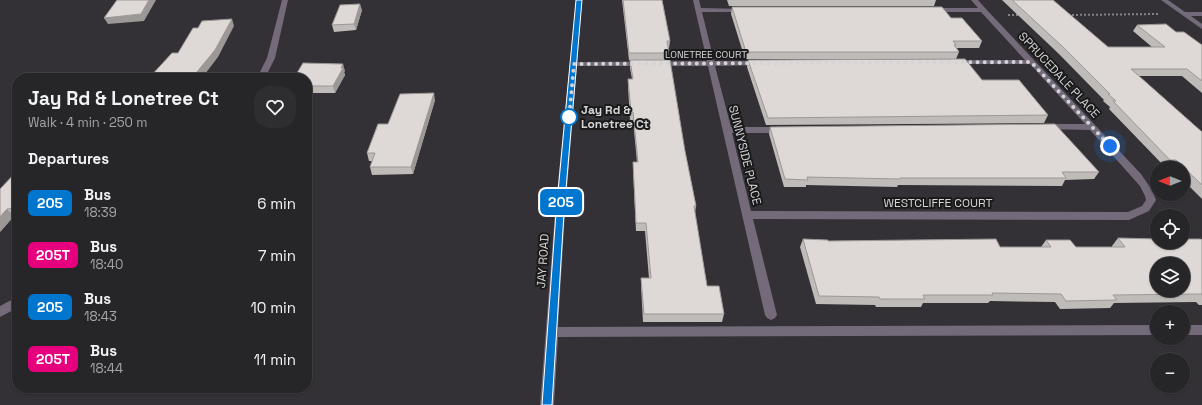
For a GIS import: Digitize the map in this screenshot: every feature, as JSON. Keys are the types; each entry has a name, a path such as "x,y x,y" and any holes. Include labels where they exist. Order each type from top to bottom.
{"street":[{"path":"264,73 271,58 285,0"},
{"name":"JAY ROAD","path":"547,405 560,213 579,0"},
{"name":"SUNNYSIDE PLACE","path":"696,0 771,315"},
{"name":"SPRUCEDALE PLACE","path":"974,0 1138,176 1149,190 1151,198 1148,206 1143,212 1129,216"},
{"path":"1164,0 1202,28"},
{"path":"699,10 754,10"},
{"path":"928,10 986,13"},
{"path":"1183,14 1202,14"},
{"path":"951,62 1031,62"},
{"name":"LONETREE COURT","path":"574,64 768,63"},
{"path":"1036,127 1092,127"},
{"path":"726,130 790,130"},
{"name":"WESTCLIFFE COURT","path":"748,215 1129,216"},
{"path":"0,312 12,305"},
{"path":"551,332 1150,330"},
{"path":"1190,330 1202,330"}],"path":[{"path":"986,13 1026,15"},
{"path":"1066,15 1183,14"}],"building":[{"path":"117,0 149,0 141,14 104,18"},
{"path":"623,0 662,0 670,41 667,41 669,53 629,53"},
{"path":"1012,0 1053,0 1108,47 1165,47 1137,25 1166,24 1176,32 1184,32 1202,45 1202,81 1187,69 1131,69 1202,132 1202,185 1190,173 1190,161 1170,160 1113,101 1116,101 1108,94 1110,94 1063,47"},
{"path":"360,4 354,24 332,25 340,5"},
{"path":"732,7 942,7 951,18 962,18 982,41 953,41 959,52 746,52"},
{"path":"232,19 215,50 196,73 154,73 172,53 178,53 193,28 198,28 202,21"},
{"path":"965,59 982,80 1019,80 1048,115 768,118 748,60"},
{"path":"630,60 670,60 696,206 694,206 707,286 719,286 724,314 644,314 641,278 651,278 646,223 636,223 633,162 638,162 628,79 633,79"},
{"path":"303,63 343,64 341,68 343,68 333,86 312,86 312,73 297,73"},
{"path":"434,93 411,167 370,167 375,153 367,153 378,124 388,124 400,94"},
{"path":"1055,124 1099,172 1062,172 1066,178 900,179 807,177 808,180 785,179 770,127"},
{"path":"12,176 12,208 7,209 0,217 0,189"},
{"path":"1118,238 1150,239 1150,249 1190,249 1190,239 1201,239 1202,294 1190,294 1190,257 1150,257 1150,295 1113,295 1117,300 1066,301 1061,294 992,293 993,295 923,295 925,299 880,299 879,297 819,296 803,239 828,241 996,239 1000,247 1051,247 1046,240 1070,240 1076,247 1125,247"}],"bus line":[{"name":"205","path":"547,405 560,213 579,0"}],"place":[{"name":"Jay Rd & Lonetree Ct","path":"569,117"}],"route":[{"path":"569,117 569,119 574,64 1031,62 1110,146"}]}
